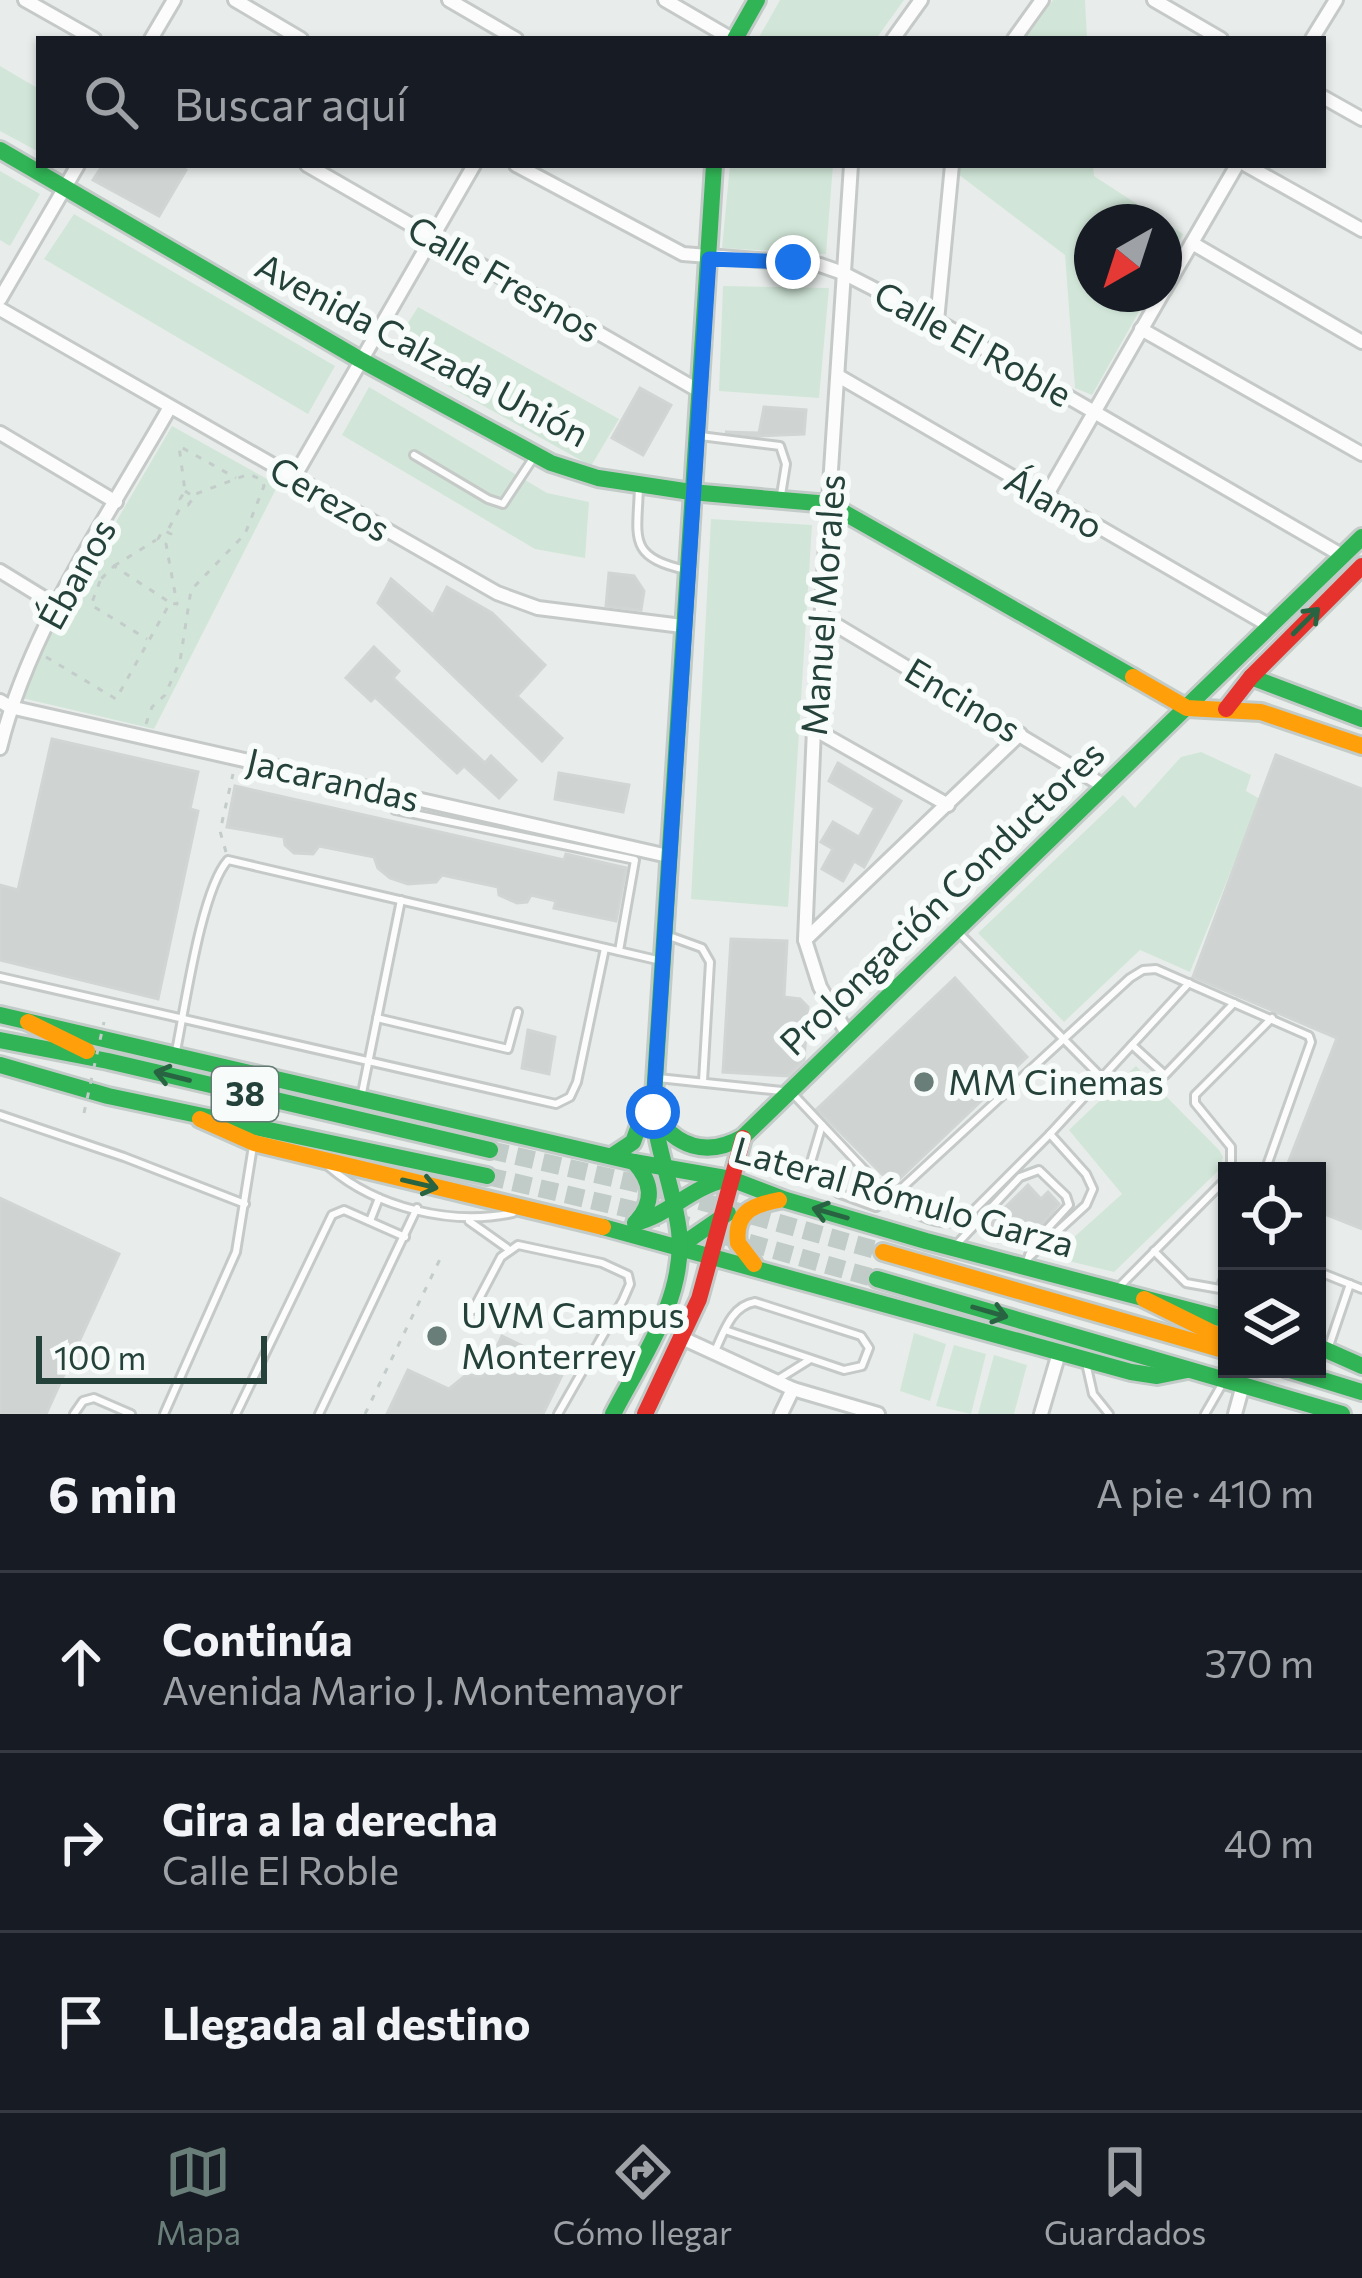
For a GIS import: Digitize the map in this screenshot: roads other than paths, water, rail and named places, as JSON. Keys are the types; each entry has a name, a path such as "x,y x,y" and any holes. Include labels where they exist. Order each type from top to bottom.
{"main road":[{"path":"736,36 757,0"},
{"name":"Avenida Calzada Unión","path":"0,150 359,359 535,455 582,475 691,492 829,504 1187,708 1261,712 1362,746"},
{"path":"613,1414 674,1289 680,1246 660,1166 654,1077 714,168"},
{"name":"Prolongación Conductores","path":"743,1137 1362,537"},
{"path":"1226,709 1251,677 1358,576"},
{"path":"1251,677 1362,719"},
{"name":"Lateral Rómulo Garza","path":"0,1015 634,1162 730,1179 760,1197 1027,1263 1114,1292 1218,1318"},
{"path":"28,1022 108,1061"},
{"name":"38","path":"0,1040 490,1150"},
{"name":"38","path":"0,1065 108,1096 487,1176"},
{"path":"611,1156 626,1151 636,1138 654,1077"},
{"path":"653,1112 671,1137 695,1150 718,1150 743,1137"},
{"path":"188,1113 254,1143 528,1210 627,1228 1086,1360 1157,1376 1186,1370"},
{"path":"645,1414 682,1338 712,1255 743,1137"},
{"path":"736,1156 760,1197"},
{"path":"627,1228 649,1208 652,1195 646,1175 634,1162"},
{"path":"627,1228 658,1217 708,1183 730,1179"},
{"path":"680,1246 722,1215 760,1197"},
{"path":"760,1197 742,1213 736,1235 743,1254 764,1270"},
{"path":"883,1252 1218,1349"},
{"path":"877,1279 1342,1414"},
{"path":"1144,1299 1218,1336"},
{"path":"1326,1346 1362,1354"},
{"path":"1326,1348 1362,1366"},
{"path":"1316,1378 1362,1392"}],"street":[{"path":"25,0 89,36"},
{"path":"154,36 174,0"},
{"path":"236,0 297,36"},
{"path":"448,0 511,36"},
{"path":"665,0 729,36"},
{"path":"894,36 921,0"},
{"path":"1016,36 1042,0"},
{"path":"1154,0 1216,36"},
{"path":"1314,36 1336,0"},
{"path":"1326,99 1362,118"},
{"path":"0,299 75,168"},
{"name":"Calle Fresnos","path":"312,168 701,392"},
{"path":"293,479 472,168"},
{"name":"Calle El Roble","path":"521,168 683,254 820,265 843,273 938,321 1343,556"},
{"name":"Manuel Morales","path":"848,1035 820,987 805,940 851,168"},
{"path":"938,321 952,168"},
{"path":"1182,261 1240,168"},
{"path":"1248,168 1362,230"},
{"path":"1192,244 1362,342"},
{"name":"Cerezos","path":"0,309 515,601 568,613 682,626"},
{"path":"1045,498 1151,312"},
{"path":"1141,329 1362,454"},
{"name":"Álamo","path":"840,377 1270,626"},
{"name":"Ébanos","path":"0,748 5,704 170,407"},
{"path":"0,433 116,502"},
{"path":"0,571 57,606"},
{"name":"Encinos","path":"821,616 1104,786"},
{"name":"Jacarandas","path":"5,704 451,807 515,829 668,856"},
{"path":"814,729 948,805"},
{"path":"805,940 1020,734"},
{"path":"682,1338 794,1389 878,1414"},
{"path":"1041,1414 1059,1353"},
{"path":"1235,1414 1244,1384"},
{"path":"781,1414 794,1389"}],"lane":[{"path":"697,436 779,446 785,464 781,498"},
{"path":"414,455 503,504 535,455"},
{"path":"640,484 637,535 641,547 656,563 686,569"},
{"path":"447,822 451,807"},
{"path":"395,810 447,822 515,829"},
{"path":"584,844 634,860 619,951"},
{"path":"176,1055 200,939 219,873 228,860 661,961"},
{"path":"362,1097 400,900"},
{"path":"956,931 1102,1078"},
{"path":"663,935 694,944 710,962 703,1081"},
{"path":"0,977 547,1104 563,1102 577,1082 604,948"},
{"path":"822,1125 812,1162 838,1193 876,1207 1143,970 1156,969 1303,1030 1311,1042 1268,1162"},
{"path":"654,1077 790,1092 891,1198 914,1215 952,1224 960,1222 1050,1134 1189,983"},
{"path":"1132,1045 1165,1075 1234,1003"},
{"path":"377,1018 508,1049 518,1012"},
{"path":"1230,1162 1231,1147 1195,1103 1195,1095 1272,1018"},
{"path":"0,1115 245,1204"},
{"path":"1027,1263 1086,1205 1094,1189 1050,1134"},
{"path":"164,1414 236,1252 254,1143"},
{"path":"322,1160 360,1190 417,1208 466,1219 528,1210"},
{"path":"953,1248 1020,1177 1039,1170 1070,1205 1036,1241 1027,1263"},
{"path":"1114,1292 1218,1185"},
{"path":"370,1221 379,1198"},
{"path":"320,1414 417,1208"},
{"path":"236,1414 332,1215 341,1210 405,1237"},
{"path":"906,1235 914,1215"},
{"path":"466,1219 508,1248"},
{"path":"473,1310 508,1248 522,1244 622,1270 629,1279 612,1321 557,1414"},
{"path":"1154,1251 1186,1283 1218,1289"},
{"path":"1326,1275 1362,1289"},
{"path":"1326,1334 1350,1284"},
{"path":"714,1353 724,1330 741,1307 755,1302 862,1336 869,1348 862,1366 852,1371 724,1330"},
{"path":"776,1381 809,1360"},
{"path":"1086,1360 1093,1394 1109,1414"},
{"path":"1205,1414 1224,1380"},
{"path":"74,1414 83,1401 94,1398 130,1414"}],"tunnel":[{"path":"490,1150 635,1183 883,1252"},
{"path":"487,1176 629,1209 877,1279"}],"place":[{"name":"MM Cinemas","path":"924,1082"},
{"name":"UVM Campus Monterrey","path":"437,1336"}]}
